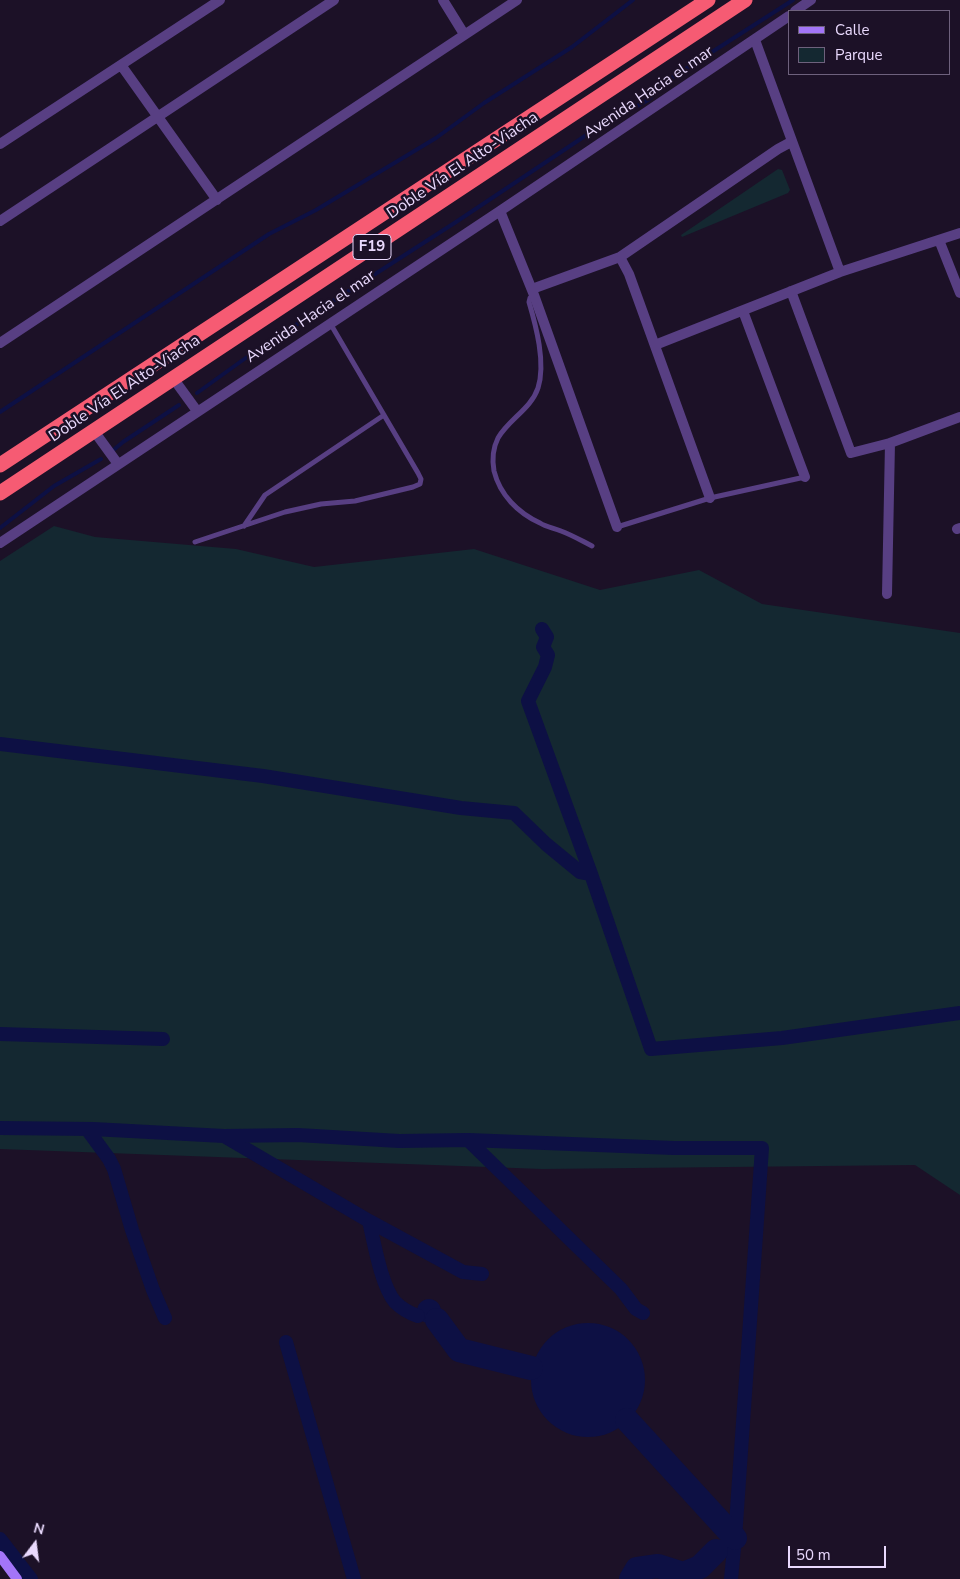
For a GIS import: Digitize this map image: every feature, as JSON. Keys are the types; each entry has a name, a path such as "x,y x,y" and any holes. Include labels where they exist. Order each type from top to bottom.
{"highway":[{"name":"Doble Vía El Alto-Viacha","path":"0,465 708,0"},
{"name":"Doble Vía El Alto-Viacha","path":"0,493 745,0"}],"street":[{"path":"0,144 220,0"},
{"path":"0,221 334,0"},
{"path":"443,0 464,34"},
{"path":"0,343 517,0"},
{"path":"796,10 811,0"},
{"name":"Avenida Hacia el mar","path":"0,543 500,211 788,17"},
{"path":"755,40 840,272"},
{"path":"121,65 217,200"},
{"path":"533,292 620,257 791,142"},
{"path":"500,211 533,292 617,527"},
{"path":"654,345 840,272 960,232"},
{"path":"940,240 960,293"},
{"path":"620,257 629,274 710,498"},
{"path":"791,291 851,453 890,443 960,417"},
{"path":"743,310 805,477"},
{"path":"174,378 197,411"},
{"path":"94,431 118,464"},
{"path":"887,594 890,443"},
{"path":"0,1556 18,1579"}],"lane":[{"path":"533,292 529,302 539,345 539,387 531,402 498,437 492,463 503,494 521,513 540,524 561,531 592,546"},
{"path":"195,542 285,512 321,504 355,501 420,484 421,479 418,473 330,323"},
{"path":"244,526 264,495 384,415"},
{"path":"617,527 710,498 805,477"}],"green space":[{"path":"778,169 782,170 790,190 788,193 682,237 681,235"},
{"path":"54,526 95,537 236,549 314,567 474,549 600,590 699,570 762,604 960,633 960,1195 915,1165 542,1169 0,1149 0,561"}],"shaded area":[{"path":"429,1299 438,1302 441,1311 438,1320 429,1323 420,1320 417,1311 420,1302"},
{"path":"588,1323 610,1327 628,1340 641,1358 645,1380 641,1402 628,1420 610,1433 588,1437 566,1433 548,1420 535,1402 531,1380 535,1358 548,1340 566,1327"}],"waterway":[{"path":"0,412 269,234 316,210 436,138 484,103 572,47 633,0"},
{"path":"197,393 254,352 456,222 597,128 648,100 673,77 793,0"},
{"path":"111,452 179,405"},
{"path":"0,528 54,486 101,459"},
{"path":"542,629 547,637 543,647 548,655 545,667 528,701 591,874 651,1049 782,1038 960,1013"},
{"path":"0,744 263,776 461,808 514,813 546,844 580,872 591,874"},
{"path":"0,1034 163,1039"},
{"path":"0,1128 93,1129 224,1136 369,1221 379,1263 390,1294 400,1306 418,1316"},
{"path":"87,1129 114,1169 132,1230 165,1318"},
{"path":"224,1136 298,1135 399,1141 468,1140 674,1148 762,1148 731,1579"},
{"path":"468,1140 621,1289 636,1309 643,1313"},
{"path":"369,1221 463,1272 482,1274"},
{"path":"437,1320 459,1350 531,1368"},
{"path":"286,1342 354,1579"},
{"path":"627,1420 735,1538"},
{"path":"0,1539 31,1579"},
{"path":"631,1579 637,1569 658,1566 683,1574 700,1567 716,1551"}]}
